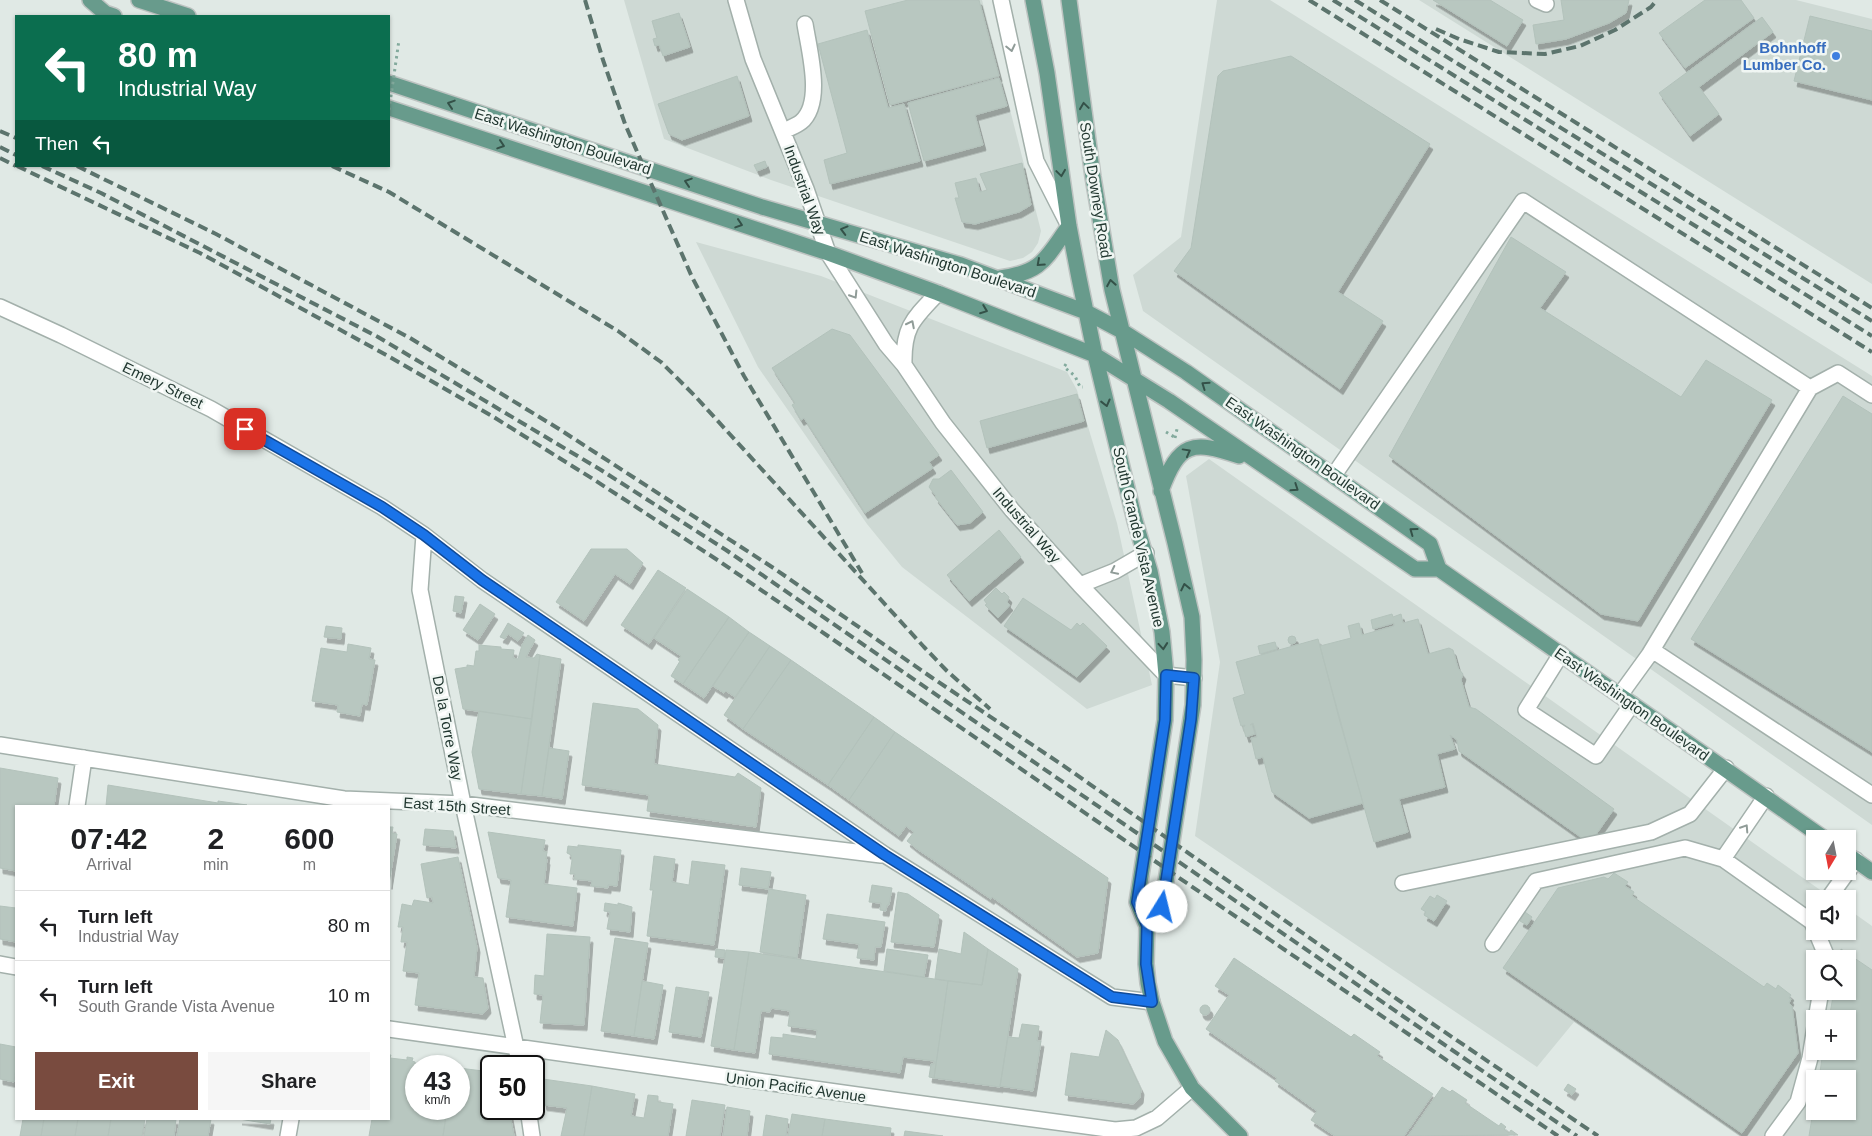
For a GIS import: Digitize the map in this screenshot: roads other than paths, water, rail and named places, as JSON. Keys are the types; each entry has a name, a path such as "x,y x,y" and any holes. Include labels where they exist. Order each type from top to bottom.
{"main road":[{"path":"90,0 105,13 111,15"},
{"path":"140,0 185,15"},
{"name":"South Downey Road","path":"1033,0 1047,73 1069,226 1095,355"},
{"name":"South Downey Road","path":"1069,0 1093,177 1112,290 1133,379"},
{"name":"East Washington Boulevard","path":"390,83 762,207 890,243 997,278 1086,312 1122,331 1186,372 1430,544 1439,569"},
{"name":"East Washington Boulevard","path":"390,109 828,253 938,293 1095,355 1169,401 1415,569 1439,569 1813,830"},
{"path":"997,278 1020,275 1039,266 1069,226"},
{"name":"South Grande Vista Avenue","path":"1095,355 1136,521 1146,553 1162,632 1166,675 1165,720 1137,902 1147,926 1146,964 1152,1002 1165,1041 1192,1088 1240,1136"},
{"name":"South Grande Vista Avenue","path":"1133,379 1192,617 1194,678 1189,731 1162,907 1147,926"},
{"path":"1161,491 1171,466 1186,449 1200,446 1210,447 1255,461"},
{"path":"1856,860 1872,872"}],"street":[{"name":"Industrial Way","path":"736,0 753,59 784,131 828,253 886,344 904,365 943,423 1012,510 1166,675"},
{"path":"1001,0 1036,161 1069,226"},
{"path":"784,131 800,124 809,112 813,102 814,87 805,24"},
{"path":"1334,475 1523,201 1810,388"},
{"path":"904,365 907,332 915,316 938,293"},
{"name":"Emery Street","path":"0,307 211,409 382,507 424,535 482,580 885,855 1112,997 1152,1002"},
{"path":"1561,654 1526,710 1596,756 1652,650 1810,388 1838,373 1872,395"},
{"name":"De la Torre Way","path":"424,535 420,590 463,804 518,1055"},
{"path":"1080,585 1115,571 1146,553"},
{"path":"1652,650 1872,795"},
{"path":"1166,675 1194,678"},
{"name":"East 15th Street","path":"0,745 343,803 463,804 885,855"},
{"path":"76,805 84,758"},
{"path":"1403,883 1651,832 1690,814 1726,768"},
{"path":"1723,859 1766,796"},
{"path":"1493,944 1536,881 1685,848 1723,859 1806,919"},
{"path":"0,964 15,967"},
{"name":"Union Pacific Avenue","path":"390,1029 1115,1130 1136,1128 1144,1130 1192,1088"},
{"path":"1773,1136 1798,1102 1809,1060"},
{"path":"288,1136 291,1120"},
{"path":"530,1120 532,1136"}],"railway":[{"path":"585,0 625,124 692,277 744,376 862,573"},
{"path":"1309,0 1872,352"},
{"path":"1333,0 1872,336"},
{"path":"1355,0 1872,321"},
{"path":"1380,0 1872,308"},
{"path":"1436,29 1459,39 1499,52 1545,54 1580,46 1615,30 1651,7 1657,0"},
{"path":"0,131 15,138"},
{"path":"0,147 15,154"},
{"path":"0,158 15,166"},
{"path":"19,167 200,253 388,356 492,416 593,479 719,561 1558,1136"},
{"path":"44,167 101,193 378,337 601,470 726,550 1577,1136"},
{"path":"79,167 216,234 410,338 559,429 775,569 1061,764 1427,1020 1598,1136"},
{"path":"334,167 389,192 618,331 661,362 695,396 924,647 947,671 990,709"}],"place":[{"name":"Bohnhoff Lumber Co.","path":"1836,56"}]}
